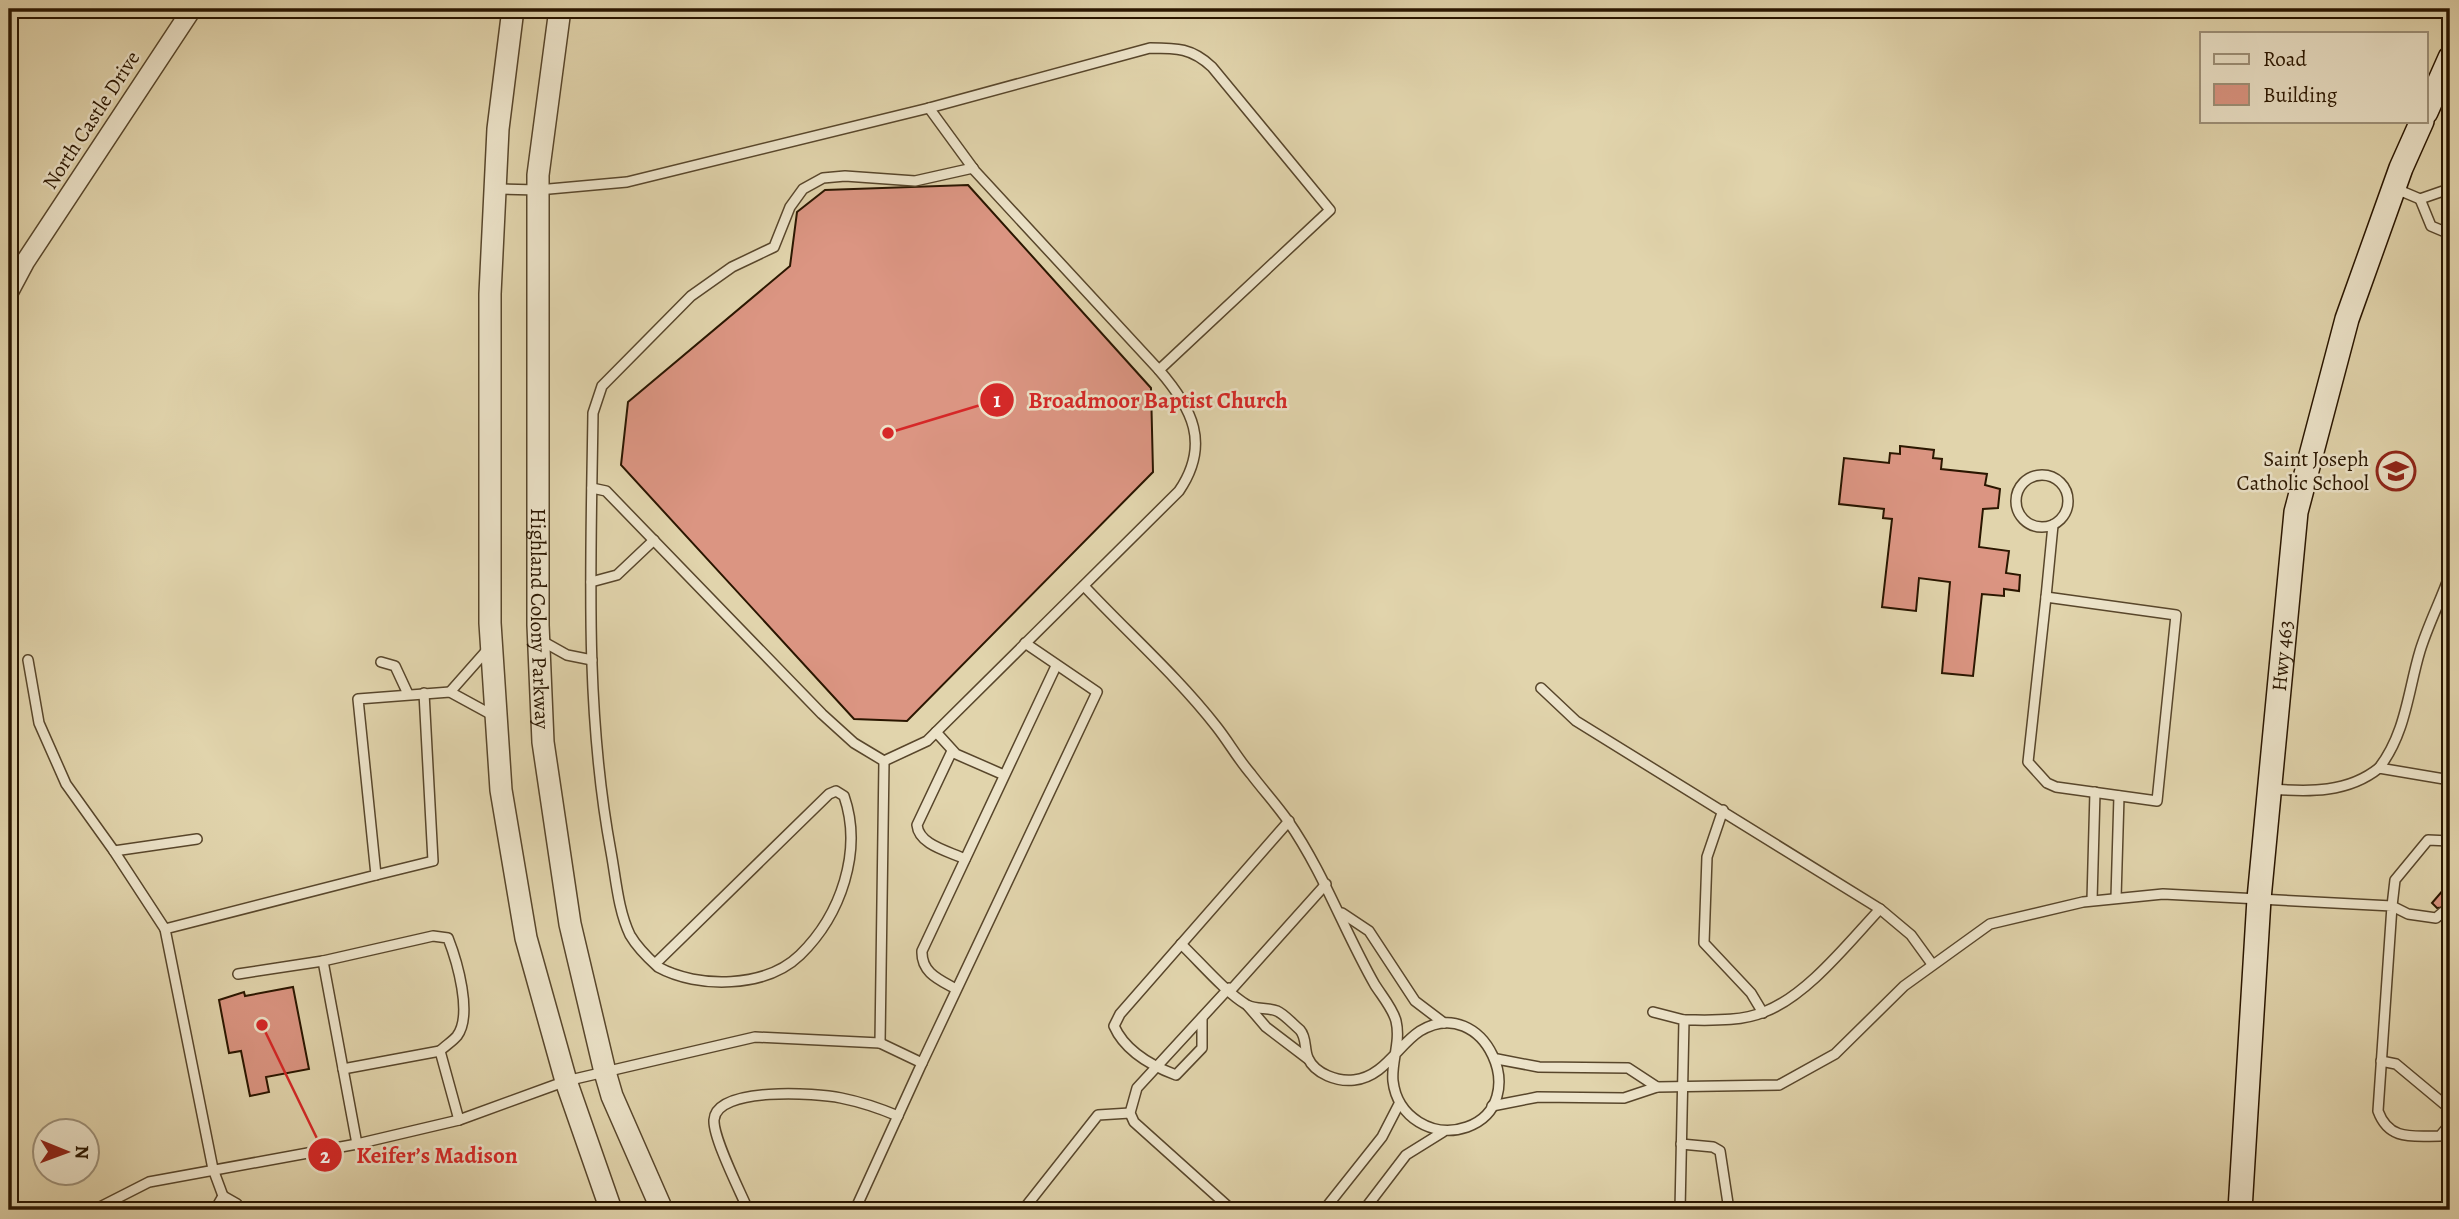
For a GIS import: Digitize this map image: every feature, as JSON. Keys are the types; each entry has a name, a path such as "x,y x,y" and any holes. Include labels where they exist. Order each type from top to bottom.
{"main road":[{"path":"2428,108 2450,58"},
{"name":"Hwy 463","path":"2240,1210 2259,899 2296,512 2347,318 2394,188 2422,122"}],"street":[{"name":"North Castle Drive","path":"9,292 25,262 192,9"},
{"path":"513,9 498,129 490,294 492,645 501,790 526,938 566,1081 611,1210"},
{"name":"Highland Colony Parkway","path":"560,9 538,190 538,627 543,742 570,923 605,1072 612,1096 662,1210"}],"lane":[{"path":"495,189 538,190 627,183 929,108 1150,48 1182,48 1197,53 1212,67 1330,210 1159,370"},
{"path":"884,761 917,748 936,732 1166,506 1188,478 1195,445 1193,420 1182,397 974,168 929,108"},
{"path":"655,964 829,794 836,791 844,796 851,823 852,844 843,886 834,907 799,956 770,972 742,980 718,982 684,978 655,964 630,934 621,904 603,812 592,660 593,413 602,386 699,289 732,267 774,247 790,207 803,189 812,182 833,176 915,181 974,168"},
{"path":"2394,188 2420,199 2446,190 2450,192"},
{"path":"2420,199 2431,226 2450,234"},
{"path":"2046,597 2176,615 2157,801 2047,783 2028,762 2053,525 2066,513 2068,504 2065,488 2054,477 2046,475 2028,478 2017,493 2018,512 2032,526 2053,525"},
{"path":"592,488 606,491 853,743 884,761"},
{"path":"591,582 617,575 653,540"},
{"path":"2269,789 2308,792 2348,785 2366,778 2379,768 2392,751 2401,730 2420,649 2450,574"},
{"path":"1084,586 1214,724 1289,821 1342,913 1348,937 1396,1020 1398,1055 1392,1079 1399,1104 1418,1123 1443,1132"},
{"path":"538,627 541,640 554,649 592,660"},
{"path":"855,1210 1097,692 1025,643"},
{"path":"450,692 492,645"},
{"path":"28,660 39,723 66,784 165,929 213,1169 223,1196 237,1204 238,1210"},
{"path":"381,662 395,666 408,694"},
{"path":"957,989 929,972 922,958 922,951 1056,666"},
{"path":"355,688 376,875"},
{"path":"1541,688 1576,721 1880,909 1911,935 1932,964"},
{"path":"358,699 450,692 496,717"},
{"path":"165,929 433,861 424,693"},
{"path":"936,732 952,751 1004,775"},
{"path":"952,751 917,825 918,833 927,842 965,859"},
{"path":"880,1043 884,761"},
{"path":"2379,768 2450,780"},
{"path":"2092,900 2095,792"},
{"path":"2116,898 2119,796"},
{"path":"1723,810 1707,857 1704,943 1751,993 1763,1013"},
{"path":"1202,1018 1202,1048 1182,1072 1176,1075 1156,1068 1120,1040 1114,1027 1120,1014 1289,821"},
{"path":"114,851 197,839"},
{"path":"2450,841 2428,840 2395,880 2378,1111 2384,1126 2396,1134 2440,1136 2450,1124"},
{"path":"1232,1210 1134,1122 1130,1113 1137,1088 1326,884"},
{"path":"1492,1105 1538,1097 1624,1098 1657,1087 1779,1085 1835,1054 1904,986 1990,924 2092,900 2164,894 2392,906 2421,917 2436,918 2443,912"},
{"path":"1653,1012 1684,1020 1733,1019 1763,1013 1787,1001 1880,909"},
{"path":"1342,913 1369,931 1415,1001 1444,1023"},
{"path":"238,974 323,961 433,936 448,938 462,989 465,1018 458,1035 440,1051 343,1069"},
{"path":"1181,944 1248,1006 1266,1027 1308,1059 1320,1072 1335,1079 1353,1081 1362,1078 1398,1055 1412,1036 1425,1028 1444,1023 1466,1027 1484,1039 1497,1059 1500,1085 1485,1116 1469,1127 1443,1132 1406,1155 1364,1210"},
{"path":"323,961 357,1144"},
{"path":"1248,1006 1278,1012 1303,1033 1308,1059"},
{"path":"1680,1210 1684,1020"},
{"path":"94,1210 149,1182 357,1144 459,1120 566,1081 755,1037 880,1043 922,1063"},
{"path":"440,1051 459,1120"},
{"path":"1497,1059 1539,1067 1628,1068 1657,1087"},
{"path":"2381,1061 2396,1064 2450,1109"},
{"path":"748,1210 715,1130 716,1112 720,1105 740,1098 817,1095 861,1103 898,1116"},
{"path":"1324,1210 1382,1137 1399,1104"},
{"path":"1023,1210 1098,1115 1130,1113"},
{"path":"1681,1144 1713,1147 1720,1152 1729,1210"},
{"path":"215,1210 223,1196"}],"building":[{"path":"968,185 1151,388 1153,472 907,721 854,719 621,465 628,402 790,266 797,212 825,190"},
{"path":"1900,446 1934,450 1933,458 1942,459 1941,469 1987,474 1985,485 2000,489 1998,508 1983,509 1979,547 2009,551 2006,573 2020,575 2019,591 2004,589 2004,596 1982,594 1973,676 1942,673 1950,582 1919,578 1916,611 1882,607 1892,519 1883,518 1884,509 1839,504 1844,458 1889,463 1890,453 1900,454"},
{"path":"2450,882 2450,919 2448,907 2437,908 2432,903"},
{"path":"293,987 309,1069 266,1077 269,1092 250,1096 241,1051 229,1053 219,1000 244,992 245,996"}],"place":[{"name":"Broadmoor Baptist Church","path":"888,433"},
{"name":"Saint Joseph Catholic School","path":"2396,471"},
{"name":"Keifer’s Madison","path":"262,1025"}]}
